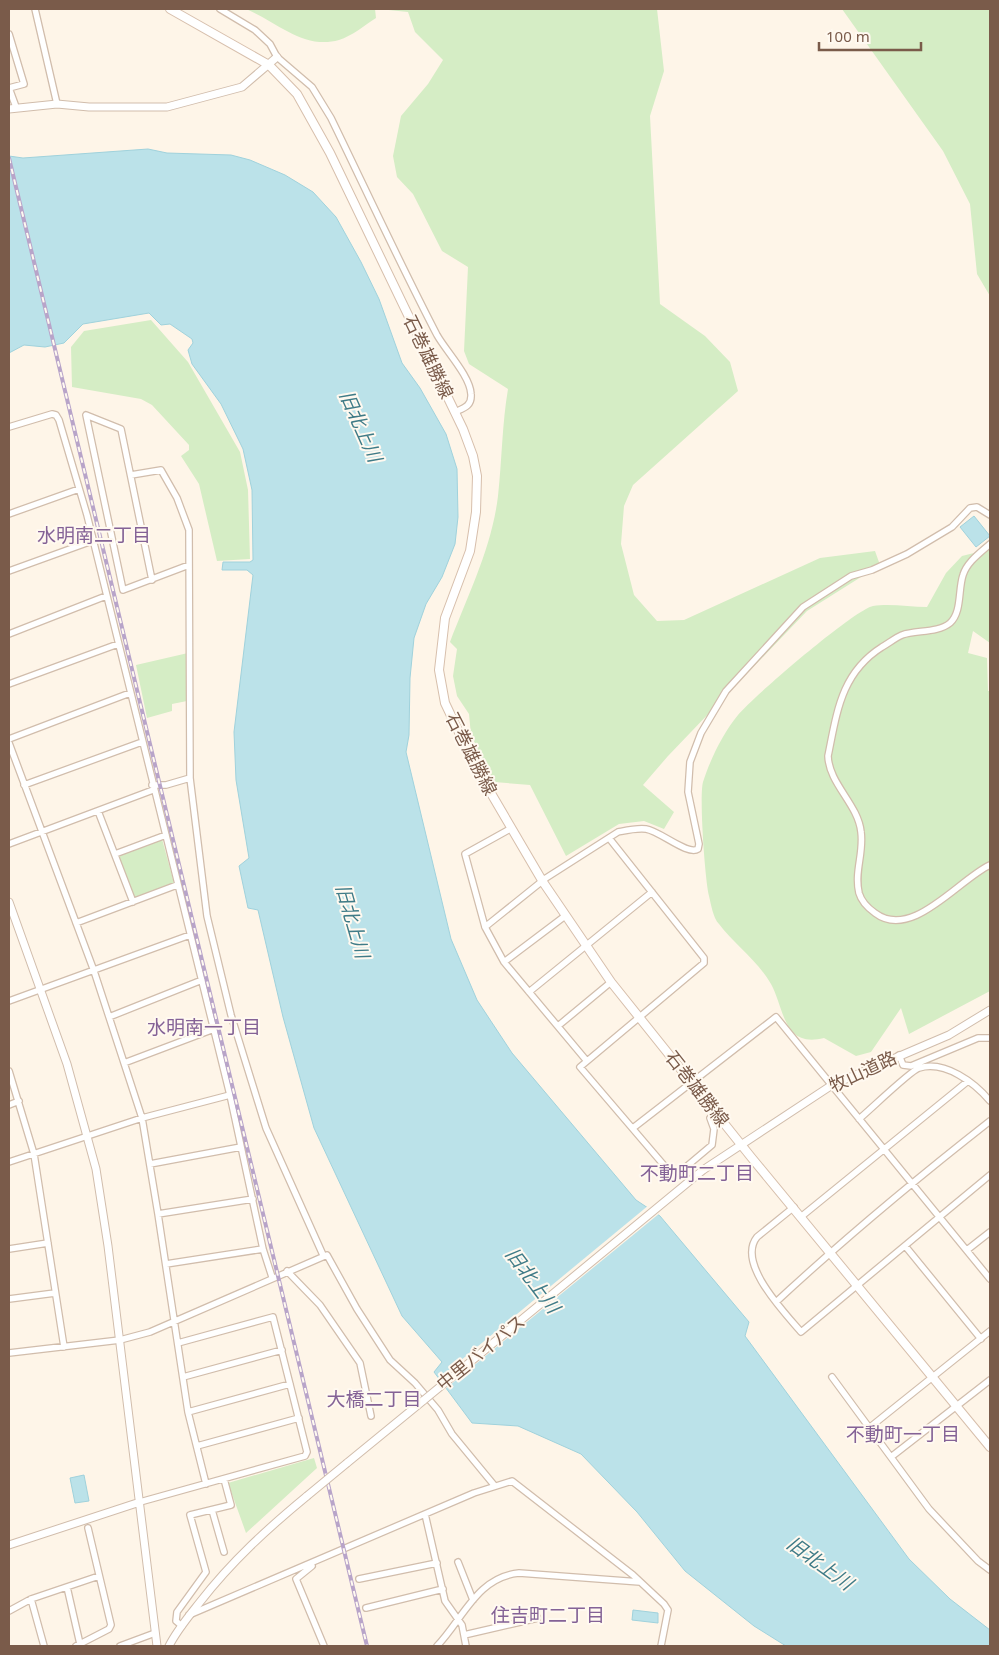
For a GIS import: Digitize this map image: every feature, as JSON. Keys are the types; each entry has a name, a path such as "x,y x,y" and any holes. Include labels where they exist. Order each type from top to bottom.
{"main road":[{"name":"石巻雄勝線","path":"170,9 269,65 297,94 309,112 455,412 473,456 478,494 474,534 470,551 448,605 442,630 440,656 441,686 445,703 459,736 510,829 565,916 612,982 717,1112 741,1145 831,1251 990,1447"}],"street":[{"path":"35,9 57,104"},
{"path":"220,9 255,30 270,44 277,57 312,87 331,118 438,337 468,382 471,396 470,403 455,412"},
{"path":"9,34 24,84 9,88 12,108 57,104 89,107 167,107 242,87 277,57"},
{"path":"9,427 56,415 79,489 202,980 254,1198 263,1249 272,1278"},
{"path":"152,580 121,429 86,415 123,590 152,580 189,565"},
{"path":"131,475 160,470 177,498 189,530 190,778 207,916 240,1048 266,1128 323,1255"},
{"path":"9,514 79,489"},
{"path":"485,927 543,882 609,838 631,829 654,831 689,850 698,849 699,844 688,792 690,762 701,733 726,691 803,608 822,595 851,576 872,570 907,554 952,527 970,508 977,507 990,515"},
{"path":"9,571 92,541"},
{"path":"990,544 967,566 962,576 955,615 951,622 943,626 900,636 866,657 858,667 840,701 828,756 828,765 852,808 861,831 862,850 857,880 859,895 877,915 903,920 921,914 990,865"},
{"path":"9,634 106,596"},
{"path":"9,684 118,644"},
{"path":"9,739 130,693"},
{"path":"24,785 142,742"},
{"path":"9,743 94,971 142,1118 188,1412 206,1484"},
{"path":"9,844 98,811 153,788 190,778"},
{"path":"98,811 133,902"},
{"path":"510,829 465,854 485,927 504,962 586,1060"},
{"path":"115,854 166,835"},
{"path":"609,838 704,958 704,963 641,1017 586,1060 580,1067 674,1177 712,1145 714,1130 710,1118 717,1112"},
{"path":"76,923 177,885"},
{"path":"529,992 652,892"},
{"path":"9,902 67,1064 88,1135 105,1218 157,1646"},
{"path":"504,962 565,916"},
{"path":"9,1001 190,936"},
{"path":"109,1017 202,980"},
{"path":"558,1026 612,982"},
{"name":"牧山道路","path":"741,1145 832,1085 949,1034 990,1010"},
{"path":"633,1128 776,1018 990,1279"},
{"path":"124,1063 214,1030"},
{"path":"899,1055 903,1065 911,1066 978,1038 990,1038"},
{"path":"860,1119 918,1069 931,1067 968,1081 990,1101"},
{"path":"9,1071 34,1154 64,1347"},
{"path":"802,1216 968,1081"},
{"path":"9,1162 142,1118 230,1095"},
{"path":"9,1105 19,1101"},
{"path":"776,1302 831,1251 912,1182 990,1121"},
{"name":"中里バイパス","path":"169,1644 189,1616 251,1543 703,1170 741,1145"},
{"path":"150,1164 241,1147"},
{"path":"794,1207 757,1237 751,1249 762,1284 801,1332 859,1286 990,1175"},
{"path":"158,1214 254,1198"},
{"path":"967,1250 990,1232"},
{"path":"9,1250 48,1243"},
{"path":"906,1246 981,1339"},
{"path":"166,1264 263,1249"},
{"path":"9,1353 120,1340 150,1332 323,1255 328,1255 357,1309 390,1360 415,1383 438,1410 452,1434 494,1485"},
{"path":"287,1271 320,1306 360,1363 371,1416"},
{"path":"9,1299 55,1293"},
{"path":"9,1545 140,1502 305,1456 307,1452 274,1317 178,1343"},
{"path":"869,1428 990,1331"},
{"path":"183,1377 282,1350"},
{"path":"832,1377 929,1509 978,1561 990,1570"},
{"path":"891,1457 990,1380"},
{"path":"188,1412 290,1384"},
{"path":"196,1446 299,1418"},
{"path":"182,1626 176,1621 177,1612 206,1572 190,1515 230,1505 224,1479"},
{"path":"189,1616 494,1485 512,1481 517,1483 644,1586 668,1610 661,1646"},
{"path":"212,1510 224,1552"},
{"path":"425,1514 448,1607 458,1619 466,1646"},
{"path":"67,1587 78,1645 110,1627 88,1528"},
{"path":"317,1562 296,1579 324,1646"},
{"path":"458,1562 473,1600"},
{"path":"359,1580 437,1563"},
{"path":"437,1646 473,1600 496,1578 519,1573 644,1586"},
{"path":"9,1611 31,1599 99,1576"},
{"path":"366,1608 443,1590"},
{"path":"31,1599 44,1646"},
{"path":"464,1635 538,1618"},
{"path":"120,1646 155,1633"}],"green space":[{"path":"246,9 375,9 376,18 349,36 326,42 302,38"},
{"path":"379,9 657,9 664,71 650,116 660,304 705,336 730,362 738,391 633,485 624,506 621,544 634,595 657,621 684,620 820,558 875,551 880,565 807,611 668,756 643,785 674,812 664,829 644,821 619,824 566,856 530,785 494,782 471,735 469,714 457,696 453,676 457,649 450,642 485,552 495,515 508,389 469,364 464,351 468,267 442,251 413,194 397,177 393,156 401,116 428,84 443,60 415,32 408,12"},
{"path":"842,9 990,9 990,296 977,274 970,204 943,151"},
{"path":"151,320 188,362 240,452 248,490 250,559 217,561 199,484 181,456 189,450 189,445 152,405 141,399 72,387 71,347 84,331"},
{"path":"990,549 990,643 973,631 968,653 987,658 988,691 990,691 990,991 909,1034 901,1008 871,1052 856,1056 824,1038 811,1040 800,1037 793,1032 787,1024 776,994 766,976 717,921 711,907 707,887 702,820 703,782 718,747 738,715 804,655 846,622 873,606 927,607 946,573 962,556"},
{"path":"188,653 187,701 172,704 172,711 147,718 136,665"},
{"path":"162,839 174,883 133,898 119,856"},
{"path":"314,1458 317,1468 246,1533 228,1483"}],"water":[{"name":"旧北上川","path":"148,149 167,153 231,155 250,160 285,175 313,192 336,217 379,299 402,363 420,388 446,434 457,469 458,517 455,544 442,577 426,604 414,638 410,678 409,735 406,752 451,939 477,1000 512,1053 636,1200 660,1216 749,1322 745,1336 909,1559 950,1599 990,1630 990,1646 786,1646 754,1626 685,1571 637,1512 581,1454 518,1426 472,1423 434,1372 442,1362 402,1316 314,1128 283,1017 258,910 248,908 239,866 249,858 236,780 234,732 253,575 247,570 222,570 223,562 250,562 253,560 252,490 243,449 221,404 192,364 188,350 193,343 192,339 170,324 161,325 149,313 83,324 64,343 45,347 24,345 9,353 9,156 23,158"},
{"path":"974,516 990,536 976,547 960,527"},
{"path":"84,1475 89,1501 75,1503 70,1478"},
{"path":"633,1610 658,1613 658,1623 632,1620"}],"pier":[{"path":"649,1205 660,1213 444,1390 437,1380"}],"railway":[{"path":"9,158 367,1646"}],"district":[{"name":"水明南二丁目","path":"94,535"},
{"name":"水明南一丁目","path":"204,1027"},
{"name":"不動町二丁目","path":"697,1173"},
{"name":"大橋二丁目","path":"374,1399"},
{"name":"不動町一丁目","path":"903,1434"},
{"name":"住吉町二丁目","path":"548,1615"}]}
